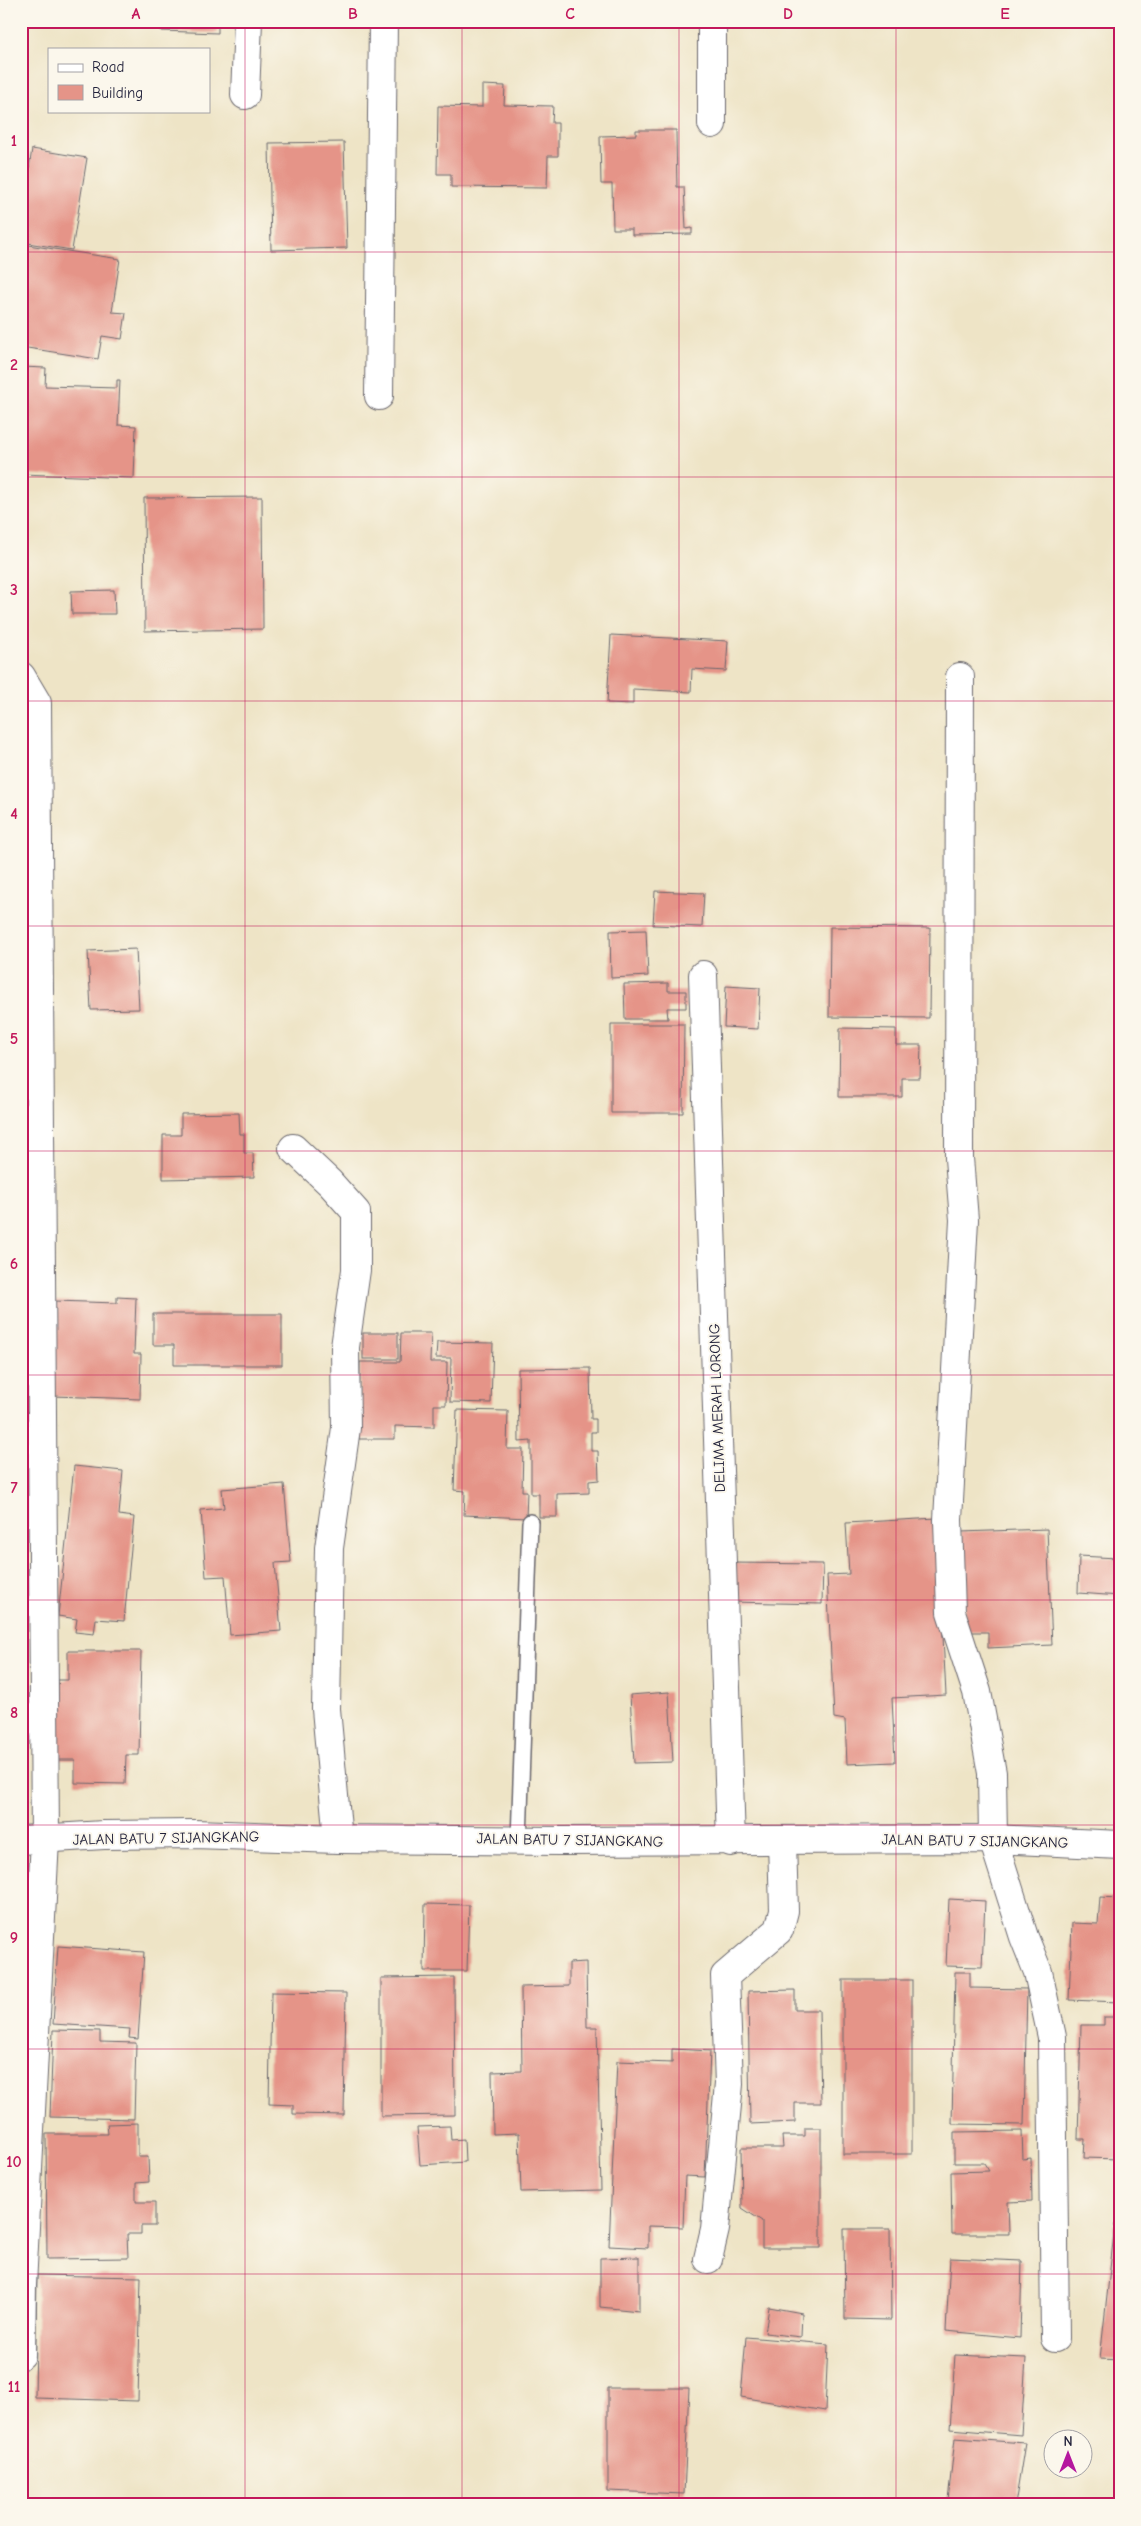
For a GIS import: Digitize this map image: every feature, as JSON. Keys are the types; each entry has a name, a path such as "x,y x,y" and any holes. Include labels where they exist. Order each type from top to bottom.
{"street":[{"path":"245,95 248,21"},
{"path":"379,396 383,21"},
{"path":"712,21 712,124"},
{"path":"21,676 38,703 33,1840 21,2355"},
{"path":"960,677 958,1158 964,1220 948,1520 951,1612 977,1692 992,1773 993,1839 1021,1928 1038,1972 1052,2037 1055,2338"},
{"name":"DELIMA MERAH LORONG","path":"703,975 731,1842"},
{"path":"293,1148 330,1183 356,1212 356,1270 345,1347 346,1428 329,1548 326,1709 338,1839"},
{"name":"JALAN BATU 7 SIJANGKANG","path":"33,1840 104,1835 194,1834 338,1839 731,1842 993,1839 1120,1845"},
{"path":"708,2259 715,2229 729,2084 725,1976 779,1930 784,1911 782,1841"}],"lane":[{"path":"519,1840 530,1522"}],"building":[{"path":"161,21 218,21 218,33 161,31"},
{"path":"482,85 505,86 504,105 553,106 552,123 558,123 558,156 548,156 547,188 451,187 451,174 437,174 438,106 482,107"},
{"path":"636,130 676,130 677,187 684,187 686,229 692,228 692,234 632,235 632,229 613,229 612,184 601,184 600,136 636,135"},
{"path":"344,142 347,248 271,250 269,143"},
{"path":"32,149 87,158 72,250 21,242 21,220"},
{"path":"21,244 120,259 112,312 126,313 122,339 102,336 98,359 21,347"},
{"path":"21,367 46,368 45,386 117,388 117,380 120,380 118,425 136,426 134,478 21,474"},
{"path":"262,497 263,629 145,631 144,498"},
{"path":"114,590 115,614 72,614 71,591"},
{"path":"611,635 728,641 726,671 692,669 691,692 633,689 633,704 607,703"},
{"path":"655,891 704,893 702,927 653,925"},
{"path":"830,927 930,928 929,1018 829,1017"},
{"path":"646,930 648,976 611,978 610,931"},
{"path":"136,949 139,1009 91,1010 88,951"},
{"path":"668,983 668,991 686,991 686,1008 667,1008 668,1019 625,1019 624,984"},
{"path":"726,986 760,988 758,1029 724,1027"},
{"path":"611,1024 684,1024 683,1113 611,1113"},
{"path":"840,1028 896,1029 896,1045 921,1045 920,1078 902,1078 902,1097 839,1097"},
{"path":"239,1113 240,1134 244,1134 244,1153 253,1153 254,1177 163,1179 163,1135 181,1135 181,1114"},
{"path":"117,1297 136,1298 134,1354 141,1354 140,1399 53,1396 55,1301 117,1303"},
{"path":"153,1314 282,1314 282,1365 174,1365 174,1345 153,1345"},
{"path":"363,1333 398,1333 398,1359 363,1359"},
{"path":"401,1333 431,1333 430,1362 447,1362 446,1405 434,1405 434,1427 395,1426 395,1439 359,1439 360,1362 400,1362"},
{"path":"437,1342 493,1343 491,1403 450,1402 451,1358 436,1358"},
{"path":"590,1368 591,1419 596,1419 596,1432 591,1432 591,1451 598,1451 599,1480 589,1481 589,1493 557,1494 557,1517 539,1517 539,1494 531,1494 531,1441 519,1442 518,1369"},
{"path":"457,1410 508,1411 507,1449 523,1449 522,1491 527,1491 526,1518 464,1515 465,1491 454,1490"},
{"path":"74,1466 123,1471 119,1515 134,1517 124,1621 96,1619 94,1634 75,1632 77,1619 58,1616"},
{"path":"284,1484 291,1562 275,1563 281,1631 230,1635 225,1576 206,1577 201,1510 224,1508 222,1489"},
{"path":"937,1518 946,1695 892,1698 895,1762 847,1764 845,1720 834,1718 827,1575 849,1574 846,1523"},
{"path":"1047,1529 1052,1645 988,1648 988,1632 965,1632 961,1532"},
{"path":"1118,1542 1120,1596 1078,1593 1079,1556 1117,1558"},
{"path":"732,1563 823,1564 822,1604 731,1602"},
{"path":"68,1651 141,1651 139,1755 126,1755 125,1784 75,1783 75,1760 57,1760 58,1680 68,1680"},
{"path":"669,1692 673,1762 634,1763 630,1695"},
{"path":"1100,1897 1120,1898 1120,2002 1069,2000 1072,1923 1098,1924"},
{"path":"949,1899 985,1901 982,1967 946,1966"},
{"path":"425,1904 469,1905 467,1971 424,1971"},
{"path":"58,1946 144,1952 138,2039 129,2038 130,2029 53,2024"},
{"path":"586,1962 587,2027 597,2027 601,2190 521,2192 519,2133 493,2134 492,2072 522,2071 521,1987 569,1986 569,1963"},
{"path":"955,1972 970,1972 970,1988 1027,1989 1024,2125 952,2124"},
{"path":"454,1977 455,2115 381,2116 381,1978"},
{"path":"843,1980 912,1980 912,2154 843,2154"},
{"path":"795,1990 795,2010 819,2010 821,2103 795,2103 795,2122 750,2124 748,1991"},
{"path":"271,1992 346,1993 344,2115 293,2114 293,2105 269,2104"},
{"path":"1104,2017 1120,2017 1120,2159 1084,2158 1085,2139 1078,2139 1081,2025 1104,2025"},
{"path":"53,2030 100,2031 100,2042 136,2043 134,2119 50,2117"},
{"path":"672,2049 710,2051 705,2177 685,2176 683,2227 648,2226 648,2248 609,2246 617,2061 672,2063"},
{"path":"138,2123 138,2157 148,2157 149,2182 136,2183 136,2202 155,2202 155,2226 141,2226 141,2234 127,2234 128,2258 47,2259 46,2134 108,2134 107,2124"},
{"path":"450,2126 451,2140 464,2139 465,2162 420,2165 417,2127"},
{"path":"805,2128 821,2128 821,2248 762,2248 762,2221 742,2208 741,2148 783,2148 782,2136 805,2136"},
{"path":"1022,2131 1023,2159 1031,2158 1032,2201 1008,2202 1009,2234 952,2234 951,2172 989,2171 984,2163 954,2163 954,2132"},
{"path":"1115,2224 1120,2225 1120,2360 1100,2359"},
{"path":"844,2229 890,2229 891,2320 845,2319"},
{"path":"639,2257 639,2311 600,2307 600,2258"},
{"path":"950,2258 1022,2261 1020,2338 946,2331"},
{"path":"37,2275 141,2277 138,2401 35,2398"},
{"path":"769,2307 802,2313 801,2337 765,2333"},
{"path":"746,2337 828,2344 825,2411 741,2397"},
{"path":"955,2355 1026,2358 1021,2435 950,2429"},
{"path":"608,2388 689,2388 684,2494 608,2491"},
{"path":"955,2438 1025,2443 1015,2505 980,2505 948,2500"}]}
